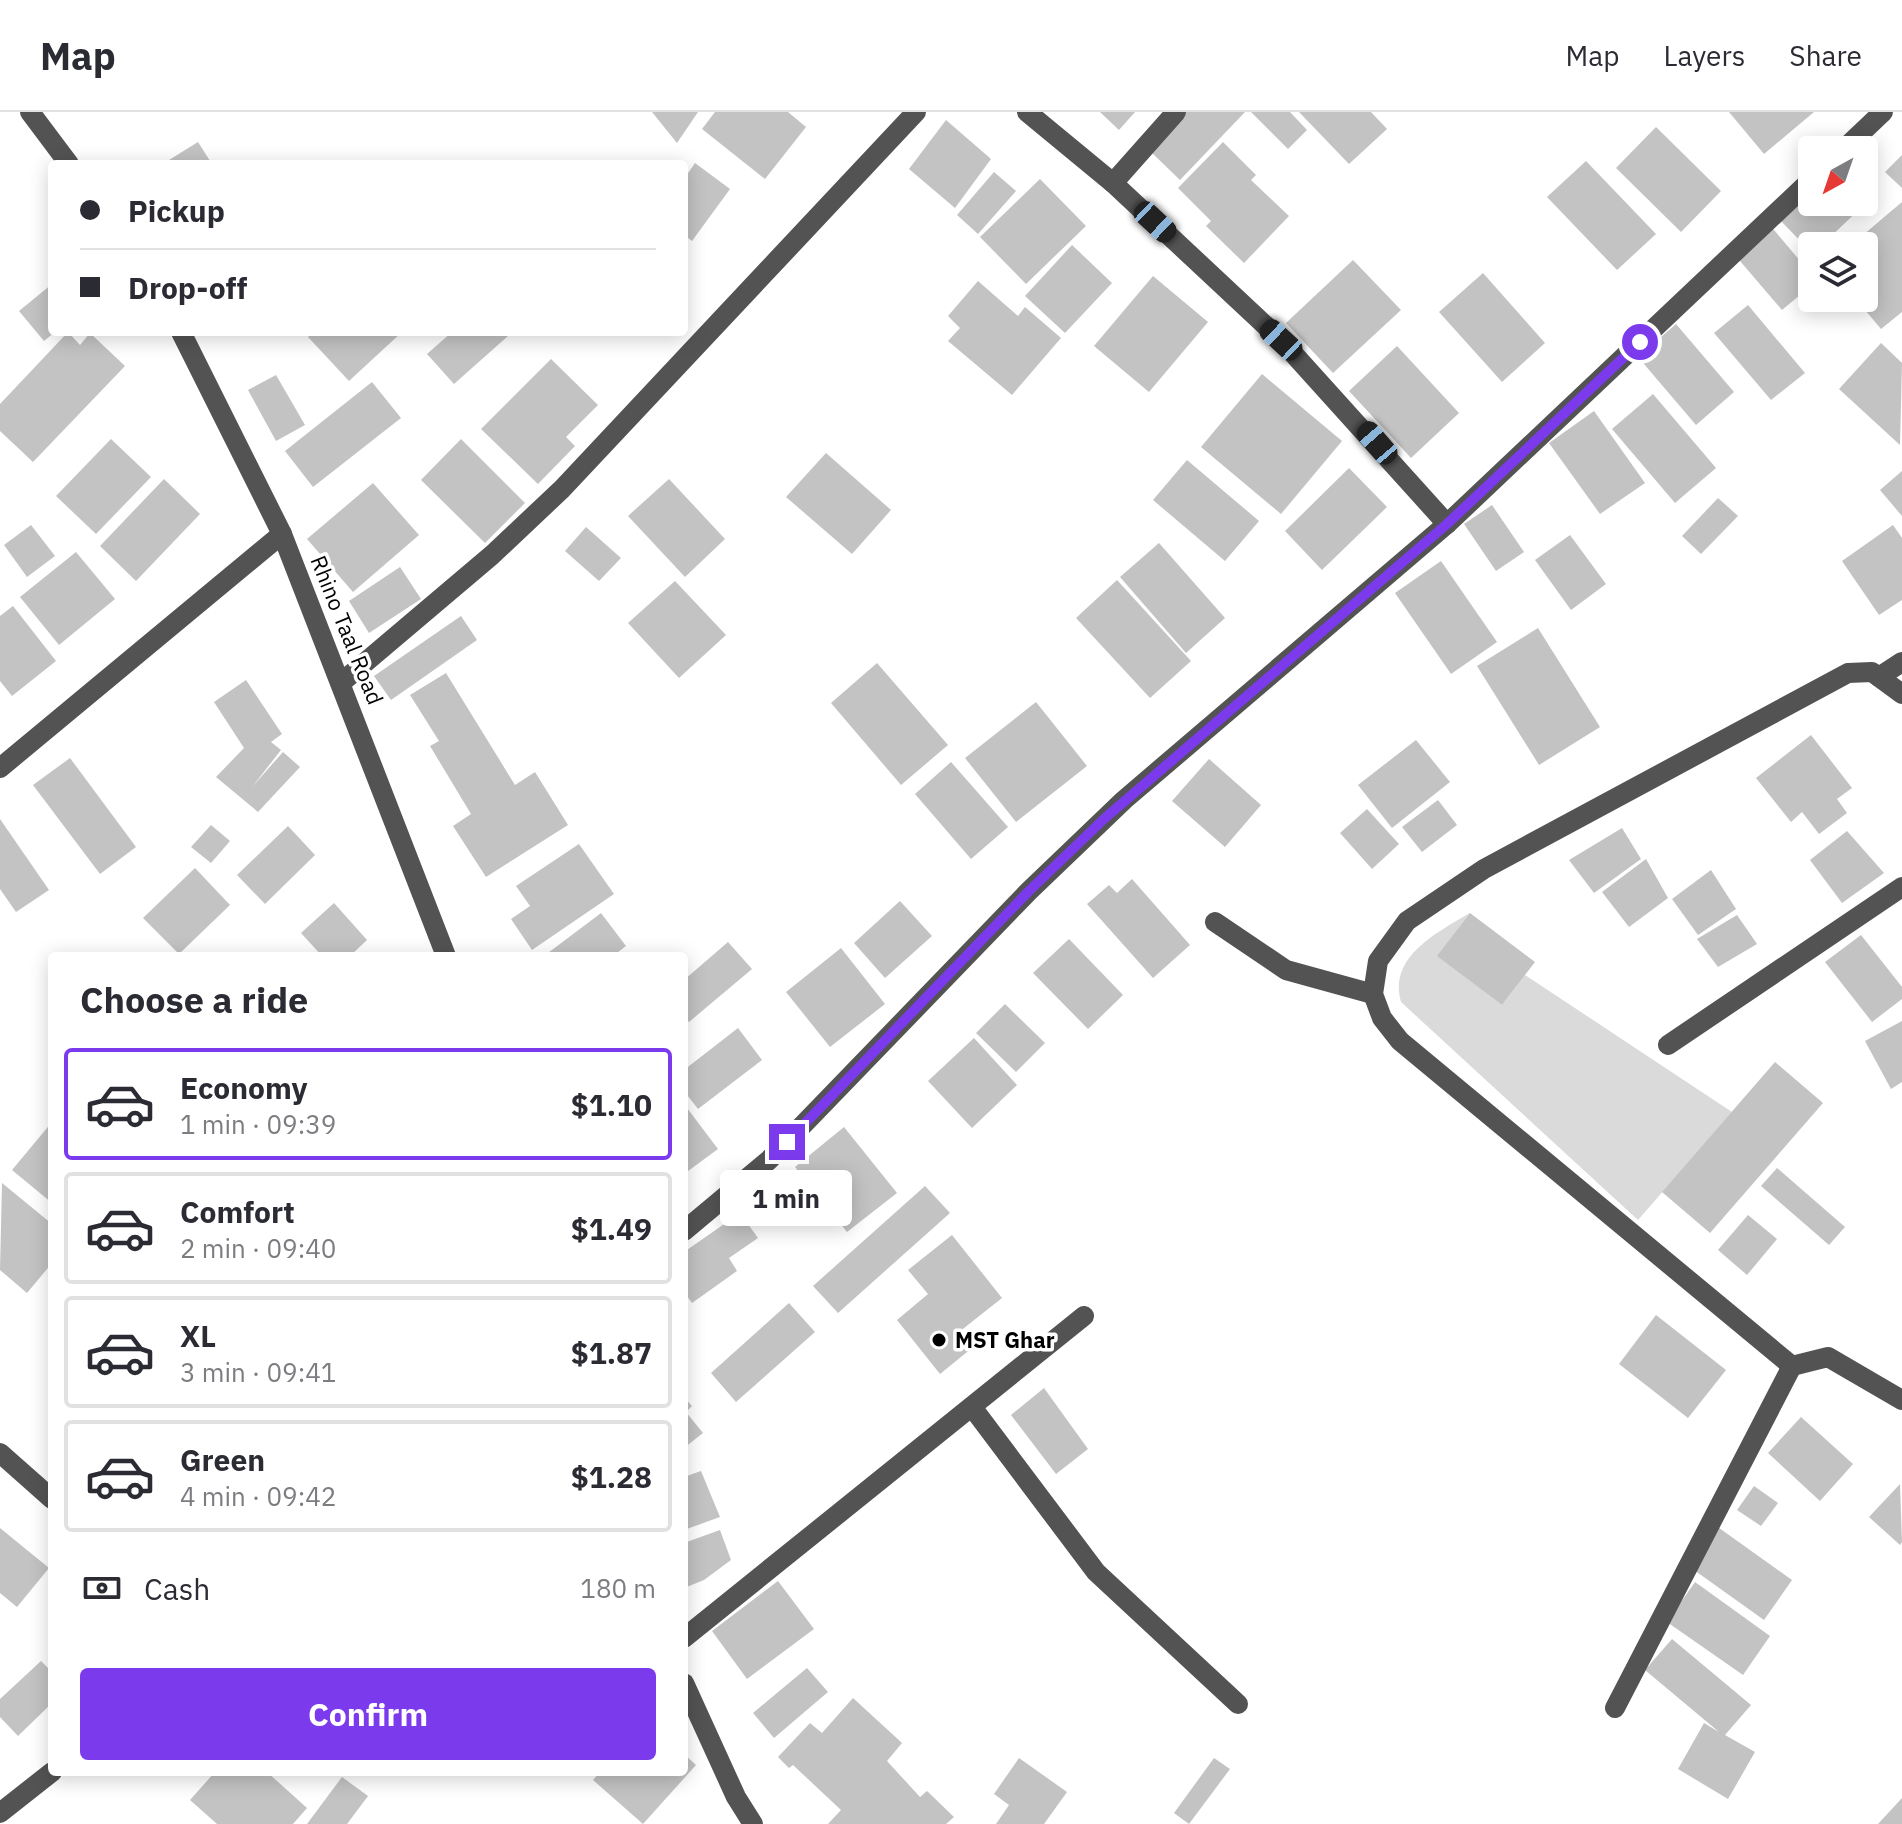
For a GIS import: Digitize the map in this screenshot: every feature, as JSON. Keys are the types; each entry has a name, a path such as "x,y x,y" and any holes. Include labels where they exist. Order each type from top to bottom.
{"street":[{"path":"30,112 66,160"},
{"path":"342,682 492,555 562,489 916,112"},
{"path":"1027,112 1113,183 1281,340 1447,524"},
{"path":"1113,183 1176,112"},
{"path":"1858,136 1883,112"},
{"path":"688,1228 769,1160 1029,891 1124,800 1447,524 1798,192"},
{"name":"Rhino Taal Road","path":"183,336 282,534 444,952"},
{"path":"0,768 282,534"},
{"path":"1879,677 1902,662"},
{"path":"1792,1366 1400,1041 1382,1018 1373,994 1378,961 1407,921 1484,869 1848,673 1872,672 1902,694"},
{"path":"1668,1045 1902,887"},
{"path":"1215,922 1286,970 1373,994"},
{"path":"688,1635 1084,1316"},
{"path":"1615,1708 1792,1366 1828,1357 1902,1400"},
{"path":"972,1407 1096,1572 1238,1704"},
{"path":"0,1453 48,1495"},
{"path":"688,1692 724,1772 753,1824"},
{"path":"0,1813 48,1775"}],"shaded area":[{"path":"1470,913 1438,956 1502,1005 1525,975 1732,1112 1638,1220 1401,1002 1399,986 1408,959 1430,938"}],"building":[{"path":"652,112 698,112 677,143"},
{"path":"715,112 788,112 806,127 765,179 702,129"},
{"path":"1100,112 1135,112 1119,130"},
{"path":"1186,112 1245,112 1180,180 1149,150"},
{"path":"1251,112 1290,112 1307,130 1288,149"},
{"path":"1299,112 1371,112 1387,129 1349,164"},
{"path":"1729,112 1814,112 1764,154"},
{"path":"946,120 991,159 955,208 909,169"},
{"path":"1656,127 1721,191 1681,232 1616,168"},
{"path":"198,142 209,160 169,160"},
{"path":"1223,142 1256,175 1251,180 1289,216 1244,263 1206,226 1211,221 1178,188"},
{"path":"1902,155 1902,188 1885,172"},
{"path":"1586,161 1656,234 1617,270 1547,197"},
{"path":"695,163 730,189 692,241 688,238 688,173"},
{"path":"994,172 1016,191 978,234 957,215"},
{"path":"1040,179 1086,226 1026,284 980,237"},
{"path":"1798,193 1798,216 1852,216 1836,232 1798,232 1798,239 1775,215"},
{"path":"1902,202 1902,312 1881,329 1867,312 1878,312 1878,232 1867,232"},
{"path":"1769,224 1798,258 1798,297 1782,310 1734,254"},
{"path":"1072,245 1112,283 1065,333 1025,296"},
{"path":"1353,260 1401,310 1333,373 1286,323"},
{"path":"1483,273 1545,343 1502,382 1439,312"},
{"path":"1153,276 1208,322 1149,392 1094,346"},
{"path":"978,281 1018,316 1025,307 1061,338 1012,395 948,341 960,328 948,316"},
{"path":"48,287 50,336 44,341 19,311"},
{"path":"1748,305 1805,373 1771,400 1714,333"},
{"path":"1676,324 1734,392 1696,425 1638,357"},
{"path":"64,336 72,336 80,345 88,336 93,336 125,366 33,462 0,431 0,404"},
{"path":"309,336 398,336 349,381"},
{"path":"447,336 508,336 454,384 427,354"},
{"path":"1881,343 1902,363 1900,445 1839,389"},
{"path":"1397,346 1459,413 1411,458 1349,391"},
{"path":"551,359 598,405 566,437 575,446 538,484 481,429"},
{"path":"1262,374 1342,441 1281,514 1201,447"},
{"path":"276,375 305,425 276,441 248,390"},
{"path":"372,382 401,418 313,487 285,451"},
{"path":"1653,394 1716,468 1675,503 1612,429"},
{"path":"1594,411 1645,483 1600,514 1549,443"},
{"path":"111,439 151,477 96,534 56,496"},
{"path":"461,439 525,503 485,543 421,480"},
{"path":"826,453 891,510 852,554 786,497"},
{"path":"1187,460 1259,521 1225,561 1153,500"},
{"path":"1349,468 1387,507 1322,570 1285,531"},
{"path":"1902,471 1902,516 1880,490"},
{"path":"164,479 200,514 136,581 100,546"},
{"path":"669,479 725,539 685,577 628,516"},
{"path":"373,483 419,535 353,592 307,539"},
{"path":"1718,498 1738,516 1701,554 1682,536"},
{"path":"1492,505 1524,552 1496,571 1464,524"},
{"path":"31,525 55,556 27,577 4,545"},
{"path":"1893,525 1902,538 1902,600 1879,615 1842,561"},
{"path":"586,527 621,558 599,581 565,551"},
{"path":"1570,535 1606,584 1571,610 1535,560"},
{"path":"1159,543 1225,618 1186,653 1120,577"},
{"path":"76,552 115,599 59,645 20,597"},
{"path":"1441,561 1497,642 1451,674 1395,593"},
{"path":"400,567 421,599 369,633 349,601"},
{"path":"1117,580 1191,661 1150,698 1076,618"},
{"path":"675,581 726,635 679,678 628,623"},
{"path":"13,606 56,661 12,696 0,681 0,616"},
{"path":"461,616 477,640 391,700 374,676"},
{"path":"1538,628 1600,727 1539,765 1477,666"},
{"path":"877,663 948,745 901,785 831,703"},
{"path":"446,673 515,785 535,772 568,825 486,877 453,826 471,814 430,746 439,741 410,695"},
{"path":"246,680 282,734 271,742 281,750 252,787 283,752 300,767 258,812 216,777 244,748 214,702"},
{"path":"1036,702 1087,766 1016,822 965,758"},
{"path":"1811,735 1852,788 1837,799 1847,813 1819,834 1802,812 1791,822 1756,778"},
{"path":"1416,740 1450,782 1392,828 1358,785"},
{"path":"70,758 136,847 100,874 33,785"},
{"path":"1209,759 1261,805 1225,847 1172,801"},
{"path":"951,762 1008,827 971,859 915,794"},
{"path":"1438,800 1457,825 1422,852 1402,827"},
{"path":"1367,809 1399,844 1372,869 1340,833"},
{"path":"0,819 49,890 16,912 0,889"},
{"path":"211,825 230,841 211,863 191,847"},
{"path":"288,826 315,855 265,904 237,875"},
{"path":"1622,828 1641,859 1594,893 1569,860"},
{"path":"1847,831 1884,873 1842,903 1810,860"},
{"path":"579,844 614,894 532,950 511,919 530,906 516,886"},
{"path":"1646,859 1668,898 1629,927 1602,892"},
{"path":"195,868 230,905 181,952 177,952 143,918"},
{"path":"1711,870 1736,909 1698,935 1672,899"},
{"path":"1132,879 1190,945 1153,978 1087,904 1109,885 1117,893"},
{"path":"900,901 932,936 885,978 854,943"},
{"path":"334,903 367,940 354,952 318,952 301,933"},
{"path":"601,913 626,946 618,952 549,952"},
{"path":"1470,913 1535,962 1502,1005 1437,956"},
{"path":"1737,915 1757,944 1718,967 1697,939"},
{"path":"1861,935 1902,987 1902,999 1872,1022 1825,962"},
{"path":"1069,939 1123,995 1088,1029 1033,973"},
{"path":"728,942 752,969 689,1022 688,977"},
{"path":"841,948 885,1004 830,1047 786,992"},
{"path":"1005,1004 1045,1043 1016,1072 976,1033"},
{"path":"1902,1021 1902,1082 1891,1089 1865,1041"},
{"path":"738,1028 762,1060 698,1109 688,1096 688,1067"},
{"path":"974,1038 1017,1085 972,1128 928,1081"},
{"path":"1775,1062 1823,1103 1710,1233 1662,1192"},
{"path":"688,1109 718,1149 688,1171"},
{"path":"48,1127 48,1200 12,1170"},
{"path":"844,1127 897,1193 847,1232 795,1167"},
{"path":"1777,1168 1845,1227 1829,1245 1761,1186"},
{"path":"2,1183 48,1221 48,1268 27,1293 0,1270"},
{"path":"925,1186 950,1213 838,1313 813,1286"},
{"path":"740,1213 758,1238 729,1258 737,1271 692,1303 688,1298 688,1249"},
{"path":"1748,1215 1777,1239 1747,1275 1718,1250"},
{"path":"952,1235 1002,1298 959,1332 972,1348 940,1374 897,1320 928,1294 908,1270"},
{"path":"789,1303 815,1332 736,1402 711,1373"},
{"path":"1656,1315 1726,1370 1688,1418 1619,1364"},
{"path":"1044,1388 1088,1449 1056,1474 1011,1415"},
{"path":"688,1414 703,1433 688,1445"},
{"path":"1801,1417 1853,1464 1820,1501 1768,1453"},
{"path":"701,1471 720,1517 688,1529 688,1476"},
{"path":"1900,1484 1902,1542 1900,1545 1869,1517"},
{"path":"1754,1486 1778,1503 1761,1526 1737,1510"},
{"path":"1715,1525 1792,1580 1764,1620 1687,1565"},
{"path":"0,1528 48,1569 17,1607 0,1593"},
{"path":"720,1530 731,1560 704,1580 688,1586 688,1542"},
{"path":"778,1581 814,1629 747,1679 712,1631"},
{"path":"1695,1582 1770,1636 1743,1675 1667,1622"},
{"path":"1672,1639 1751,1705 1725,1735 1755,1752 1728,1799 1678,1769 1704,1723 1719,1732 1645,1670"},
{"path":"41,1661 48,1668 48,1707 18,1736 0,1717 0,1699"},
{"path":"807,1668 828,1692 774,1738 753,1713"},
{"path":"853,1698 902,1743 887,1761 920,1797 927,1791 954,1817 946,1824 828,1824 841,1810 793,1765 789,1768 778,1757 810,1723 822,1733"},
{"path":"688,1758 696,1765 688,1774"},
{"path":"1019,1758 1067,1792 1044,1824 996,1824 1009,1805 994,1794"},
{"path":"1214,1758 1230,1769 1189,1824 1174,1813"},
{"path":"211,1776 271,1776 307,1808 293,1824 217,1824 190,1800"},
{"path":"596,1776 686,1776 643,1824 593,1780"},
{"path":"342,1777 368,1796 347,1824 307,1824"},
{"path":"1902,1798 1902,1824 1878,1824"}],"place":[{"name":"MST Ghar","path":"939,1340"}],"route":[{"path":"787,1142 1029,891 1105,818 1447,524 1640,342"}]}
